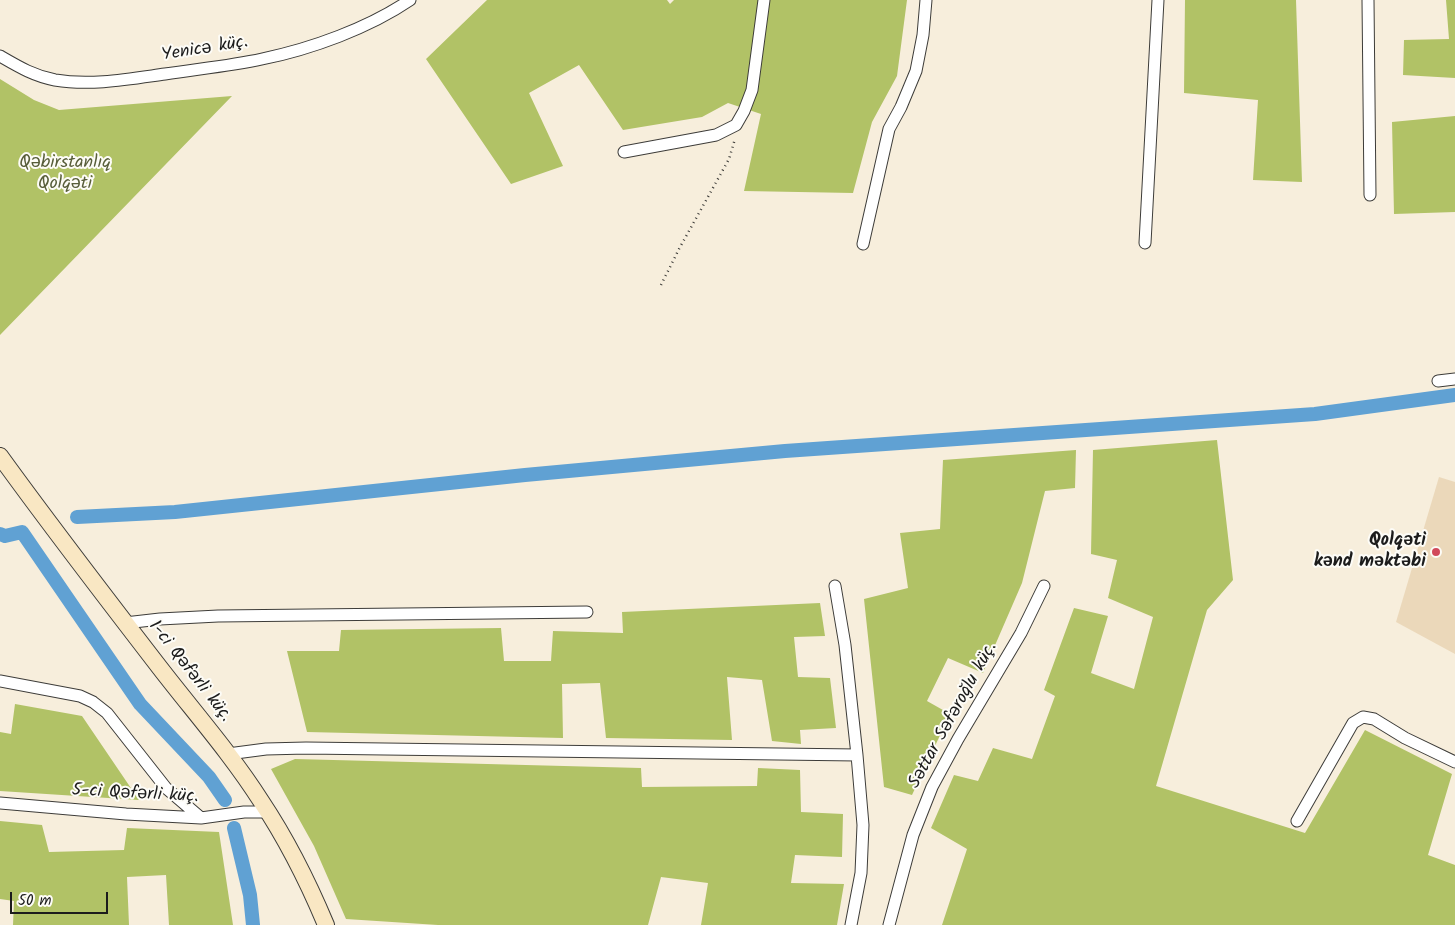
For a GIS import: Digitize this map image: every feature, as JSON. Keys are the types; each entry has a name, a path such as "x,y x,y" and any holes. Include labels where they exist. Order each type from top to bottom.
{"street":[{"name":"Yenicə küç.","path":"0,56 32,74 56,80 79,82 124,80 263,59 306,48 369,23 392,12 410,0"},
{"path":"624,152 716,135 736,125 752,90 764,0"},
{"path":"863,244 890,129 916,71 923,35 926,0"},
{"path":"1145,243 1158,0"},
{"path":"1368,0 1370,195"},
{"path":"1438,381 1455,379"},
{"name":"1-ci Qəfərli küç.","path":"0,456 125,623 228,754 261,800 286,841 314,896 326,925"},
{"path":"835,586 857,755 863,824 861,873 851,925"},
{"name":"Səttar Səfəroğlu küç.","path":"889,925 913,835 932,787 958,739 1021,633 1044,586"},
{"path":"125,623 160,618 218,616 587,612"},
{"path":"0,681 80,696 93,702 107,712 166,788 201,818"},
{"path":"1297,820 1353,723 1363,717 1374,719 1405,738 1455,762"},
{"path":"228,754 266,749 326,748 857,755"},
{"name":"5-ci Qəfərli küç.","path":"0,803 126,814 201,818 244,812 268,812"}],"path":[{"path":"661,285 729,160 736,138 736,125"}],"shaded area":[{"name":"Qolqəti kənd məktəbi","path":"1439,477 1455,482 1455,654 1396,622"}],"green space":[{"path":"487,0 667,0 670,4 674,0 907,0 897,76 872,122 853,193 744,191 761,114 728,103 702,117 623,130 579,65 529,93 563,166 511,184 426,59"},
{"path":"1185,0 1296,0 1302,182 1253,180 1258,100 1184,93"},
{"path":"1446,0 1455,0 1455,78 1403,75 1404,40 1449,39"},
{"name":"Qəbirstanlıq Qolqəti","path":"0,79 34,100 59,110 232,96 0,335"},
{"path":"1455,116 1455,212 1394,214 1392,122"},
{"path":"1217,440 1233,580 1207,610 1156,786 1305,833 1365,730 1452,774 1428,855 1455,865 1455,925 942,925 967,849 931,828 954,775 978,781 993,748 1032,759 1055,696 1044,690 1074,608 1108,616 1091,673 1134,689 1153,617 1108,598 1117,560 1091,554 1093,450"},
{"path":"1076,450 1075,488 1045,491 1022,583 983,673 948,658 927,701 950,714 912,795 884,787 864,599 908,588 900,533 940,529 943,460"},
{"path":"820,603 825,636 794,637 798,677 830,678 836,728 800,730 801,744 772,741 762,680 727,677 732,740 606,738 600,683 562,684 563,738 307,732 287,651 339,651 341,630 501,628 504,661 551,661 553,631 623,633 622,612"},
{"path":"15,704 82,716 139,800 0,791 0,732 11,734"},
{"path":"295,759 641,768 642,787 757,786 758,768 800,770 801,812 843,814 842,857 795,855 791,883 844,884 837,925 701,925 708,883 661,877 648,925 438,925 346,919 314,846 271,769"},
{"path":"0,821 42,825 49,852 124,850 127,828 219,832 233,925 169,925 166,875 127,877 129,925 13,925 14,901 0,899"}],"waterway":[{"path":"77,517 175,512 525,475 785,451 1315,414 1455,395"},
{"path":"0,534 5,536 22,532 140,704 209,777 225,800"},
{"path":"234,828 250,895 253,925"}],"place":[{"name":"Qolqəti kənd məktəbi","path":"1436,552"}]}
